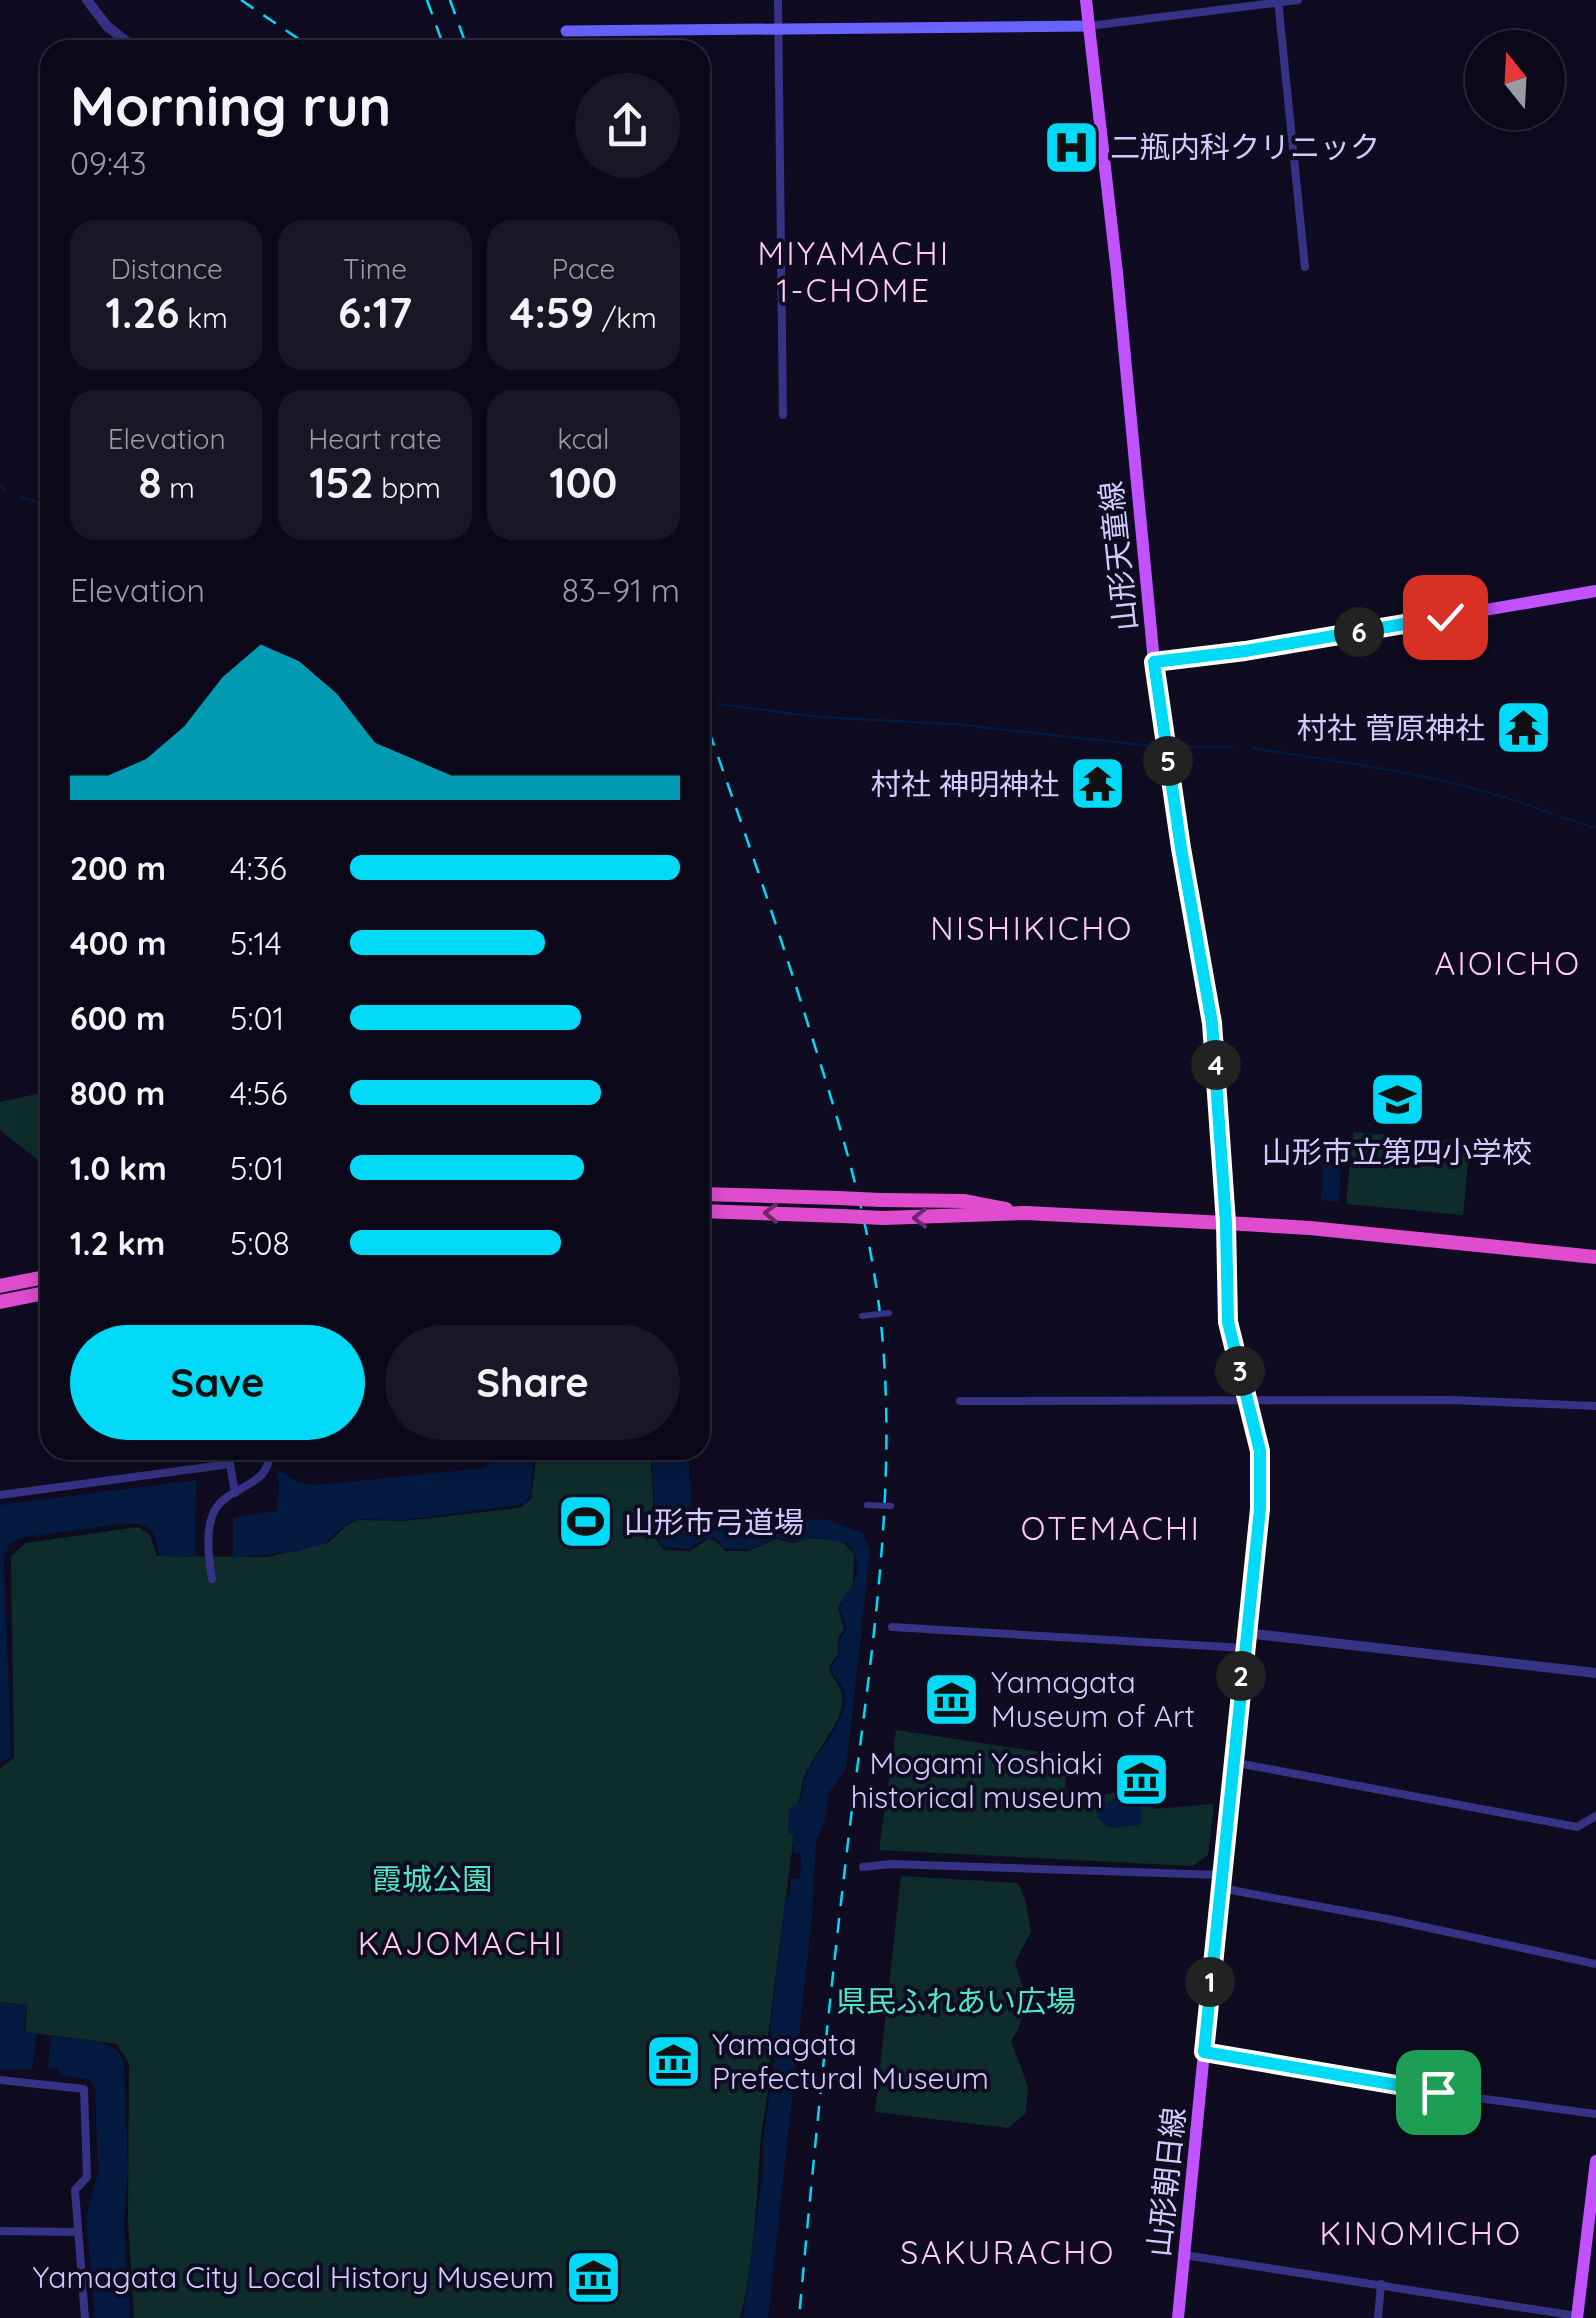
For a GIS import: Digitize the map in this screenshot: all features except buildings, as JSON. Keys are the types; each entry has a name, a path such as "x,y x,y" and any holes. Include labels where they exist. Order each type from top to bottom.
{"highway":[{"path":"710,1194 965,1202 1026,1213"},
{"path":"710,1210 883,1218 1026,1213 1226,1223 1596,1257"},
{"path":"0,1286 40,1278"},
{"path":"0,1302 40,1294"}],"main road":[{"name":"山形天童線","path":"1086,0 1154,662 1245,651 1596,591"},
{"path":"566,32 1089,26"},
{"name":"山形朝日線","path":"1178,2318 1204,2052"},
{"path":"1577,2317 1596,2161"}],"street":[{"path":"87,0 107,26 124,40"},
{"path":"778,0 783,415"},
{"path":"1089,26 1298,0"},
{"path":"1278,1 1304,268"},
{"path":"1154,662 1212,1023 1226,1223 1228,1322 1260,1451 1260,1509 1204,2052 1454,2095 1596,2114"},
{"path":"862,1316 889,1313"},
{"path":"960,1402 1468,1400 1596,1406"},
{"path":"212,1579 208,1554 213,1514 219,1504 265,1474 269,1460"},
{"path":"0,1495 230,1464 235,1493"},
{"path":"867,1505 891,1506"},
{"path":"892,1627 1244,1648"},
{"path":"1246,1634 1596,1673"},
{"path":"1232,1762 1576,1828 1596,1816"},
{"path":"864,1867 891,1864 1221,1875"},
{"path":"1220,1888 1596,1964"},
{"path":"0,2080 84,2089 86,2178 75,2190 85,2318"},
{"path":"0,2231 78,2232"},
{"path":"1184,2255 1577,2317"},
{"path":"1378,2318 1381,2284"}],"green space":[{"path":"40,1093 40,1162 0,1130 0,1102"},
{"path":"1353,1132 1470,1142 1463,1215 1346,1204"},
{"name":"霞城公園","path":"536,1460 651,1460 656,1539 664,1550 690,1551 708,1539 725,1551 748,1551 776,1539 793,1543 812,1538 842,1541 854,1554 853,1585 838,1607 844,1630 838,1638 838,1654 829,1667 841,1691 840,1714 804,1776 798,1803 768,2036 770,2077 752,2254 740,2318 134,2318 128,2220 129,2064 117,2044 25,2032 27,2005 0,2002 0,1768 14,1758 11,1556 26,1543 138,1527 150,1535 157,1556 267,1557 328,1543 358,1520 404,1521 520,1508 531,1499"},
{"path":"896,1730 1068,1756 1065,1789 1092,1802 1124,1792 1139,1797 1153,1809 1214,1804 1208,1855 1193,1866 879,1850"},
{"name":"県民ふれあい広場","path":"901,1876 1018,1883 1025,1899 1031,1932 1015,1962 1024,1994 1024,2011 1011,2041 1028,2086 1026,2113 1008,2128 875,2112"}],"water":[{"path":"1323,1160 1341,1161 1339,1202 1321,1200"},
{"path":"533,1460 530,1496 525,1504 403,1520 358,1519 346,1524 325,1543 298,1551 233,1558 233,1518 276,1511 277,1470 299,1482 315,1485 485,1468 490,1463"},
{"path":"652,1460 689,1460 692,1509 699,1515 828,1520 863,1533 870,1551 846,1769 828,1794 825,1819 816,1842 812,1917 768,2318 743,2318 763,2172 775,2054 770,2029 786,1897 790,1897 791,1879 800,1878 801,1854 793,1853 793,1835 788,1834 789,1810 800,1802 809,1769 841,1717 843,1690 831,1667 847,1629 839,1608 855,1578 857,1563 848,1544 814,1537 801,1541 775,1538 751,1549 724,1549 712,1538 688,1549 664,1547 657,1538"},
{"path":"196,1480 195,1557 160,1556 149,1528 129,1523 24,1537 10,1543 4,1557 11,1756 0,1763 0,1505"},
{"path":"1117,1797 1138,1805 1142,1813 1140,1825 1111,1828 1098,1819 1098,1808"},
{"path":"0,2003 26,2005 24,2032 37,2034 32,2069 0,2069"},
{"path":"51,2037 103,2043 124,2061 128,2168 124,2222 130,2318 95,2318 86,2216 98,2174 95,2087 89,2079 61,2076 58,2068 48,2067"}],"waterway":[{"path":"0,486 5,490"},
{"path":"20,497 40,503"},
{"path":"719,704 818,717 953,724 1152,746"},
{"path":"1183,747 1233,747"},
{"path":"1252,748 1443,781 1552,814"},
{"path":"1561,817 1596,828"}],"railway":[{"path":"241,0 300,40"},
{"path":"427,0 441,40"},
{"path":"450,0 464,40"},
{"path":"710,735 842,1135 874,1271 885,1370 881,1562 830,2004 799,2318"}],"place":[{"name":"二瓶内科クリニック","path":"1071,147"},
{"name":"村社 菅原神社","path":"1524,728"},
{"name":"村社 神明神社","path":"1098,784"},
{"name":"山形市立第四小学校","path":"1397,1100"},
{"name":"山形市弓道場","path":"585,1522"},
{"name":"Yamagata Museum of Art","path":"952,1699"},
{"name":"Mogami Yoshiaki historical museum","path":"1142,1780"},
{"name":"Yamagata Prefectural Museum","path":"673,2061"},
{"name":"Yamagata City Local History Museum","path":"593,2277"}],"district":[{"name":"MIYAMACHI 1-CHOME","path":"854,272"},
{"name":"NISHIKICHO","path":"1032,928"},
{"name":"AIOICHO","path":"1508,963"},
{"name":"OTEMACHI","path":"1111,1528"},
{"name":"KAJOMACHI","path":"461,1943"},
{"name":"KINOMICHO","path":"1421,2233"},
{"name":"SAKURACHO","path":"1008,2252"}],"route":[{"path":"1438,2092 1204,2052 1260,1509 1260,1451 1228,1322 1226,1223 1212,1023 1154,662 1245,651 1445,617"}]}
